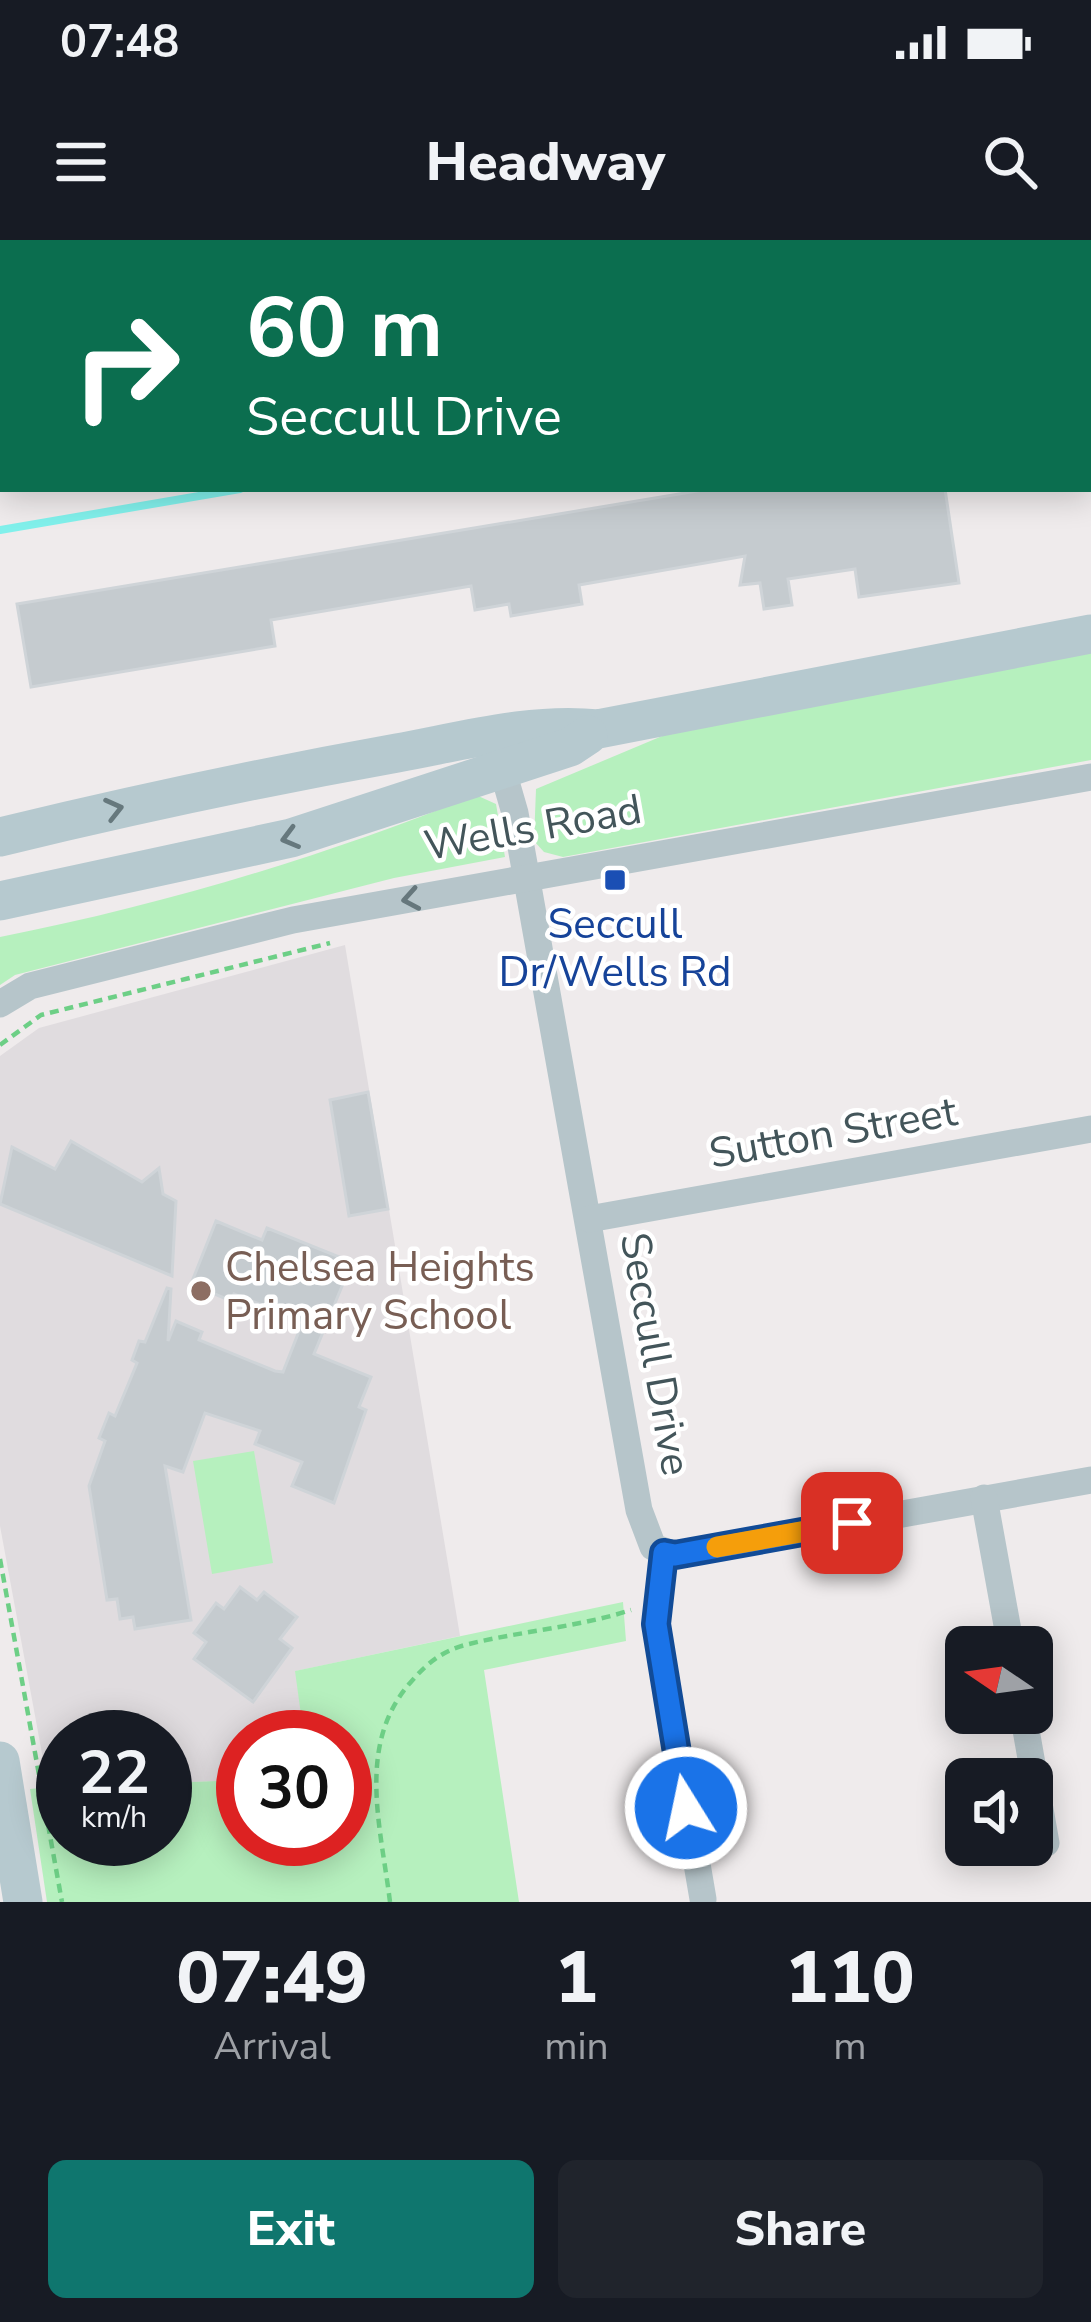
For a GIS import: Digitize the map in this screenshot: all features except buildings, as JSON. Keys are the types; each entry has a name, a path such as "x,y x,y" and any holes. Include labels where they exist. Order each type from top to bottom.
{"main road":[{"name":"Wells Road","path":"0,837 204,788 570,747 598,729 1091,634"},
{"name":"Wells Road","path":"2,901 291,838 497,753"},
{"path":"0,1762 22,1902"}],"street":[{"name":"Seccull Drive","path":"497,753 526,878 639,1510 645,1533 664,1553"},
{"name":"Wells Road","path":"0,1004 25,987 293,920 1091,777"},
{"name":"Sutton Street","path":"589,1220 1091,1130"},
{"path":"703,1899 656,1624 664,1553 675,1555 1091,1480"},
{"path":"984,1498 1007,1626"}],"path":[{"path":"0,1045 41,1015 349,939"},
{"path":"0,1559 62,1902"},
{"path":"390,1902 374,1761 384,1718 404,1689 430,1660 464,1645 629,1611 658,1588"}],"shaded area":[{"name":"Chelsea Heights Primary School","path":"345,945 460,1636 296,1671 301,1710 216,1710 216,1781 192,1782 192,1710 36,1710 36,1721 0,1526 0,1056 39,1028"}],"green space":[{"path":"1091,652 1091,760 563,857 544,852 534,841 536,789 667,734"},
{"path":"476,795 496,804 505,857 394,878 15,975 0,985 0,937 241,877"},
{"path":"254,1451 273,1563 212,1574 193,1461"},
{"path":"623,1602 626,1641 484,1670 519,1902 47,1902 42,1866 192,1866 192,1782 216,1781 216,1866 372,1866 372,1710 300,1710 295,1671"},
{"path":"36,1788 36,1829 30,1789"}],"waterway":[{"path":"0,530 222,492"}],"slow traffic":[{"path":"717,1547 806,1531"}],"place":[{"name":"Seccull Dr/Wells Rd","path":"615,880"},
{"name":"Chelsea Heights Primary School","path":"201,1291"}],"route":[{"path":"686,1808 656,1624 664,1553 675,1555 852,1523"}]}
